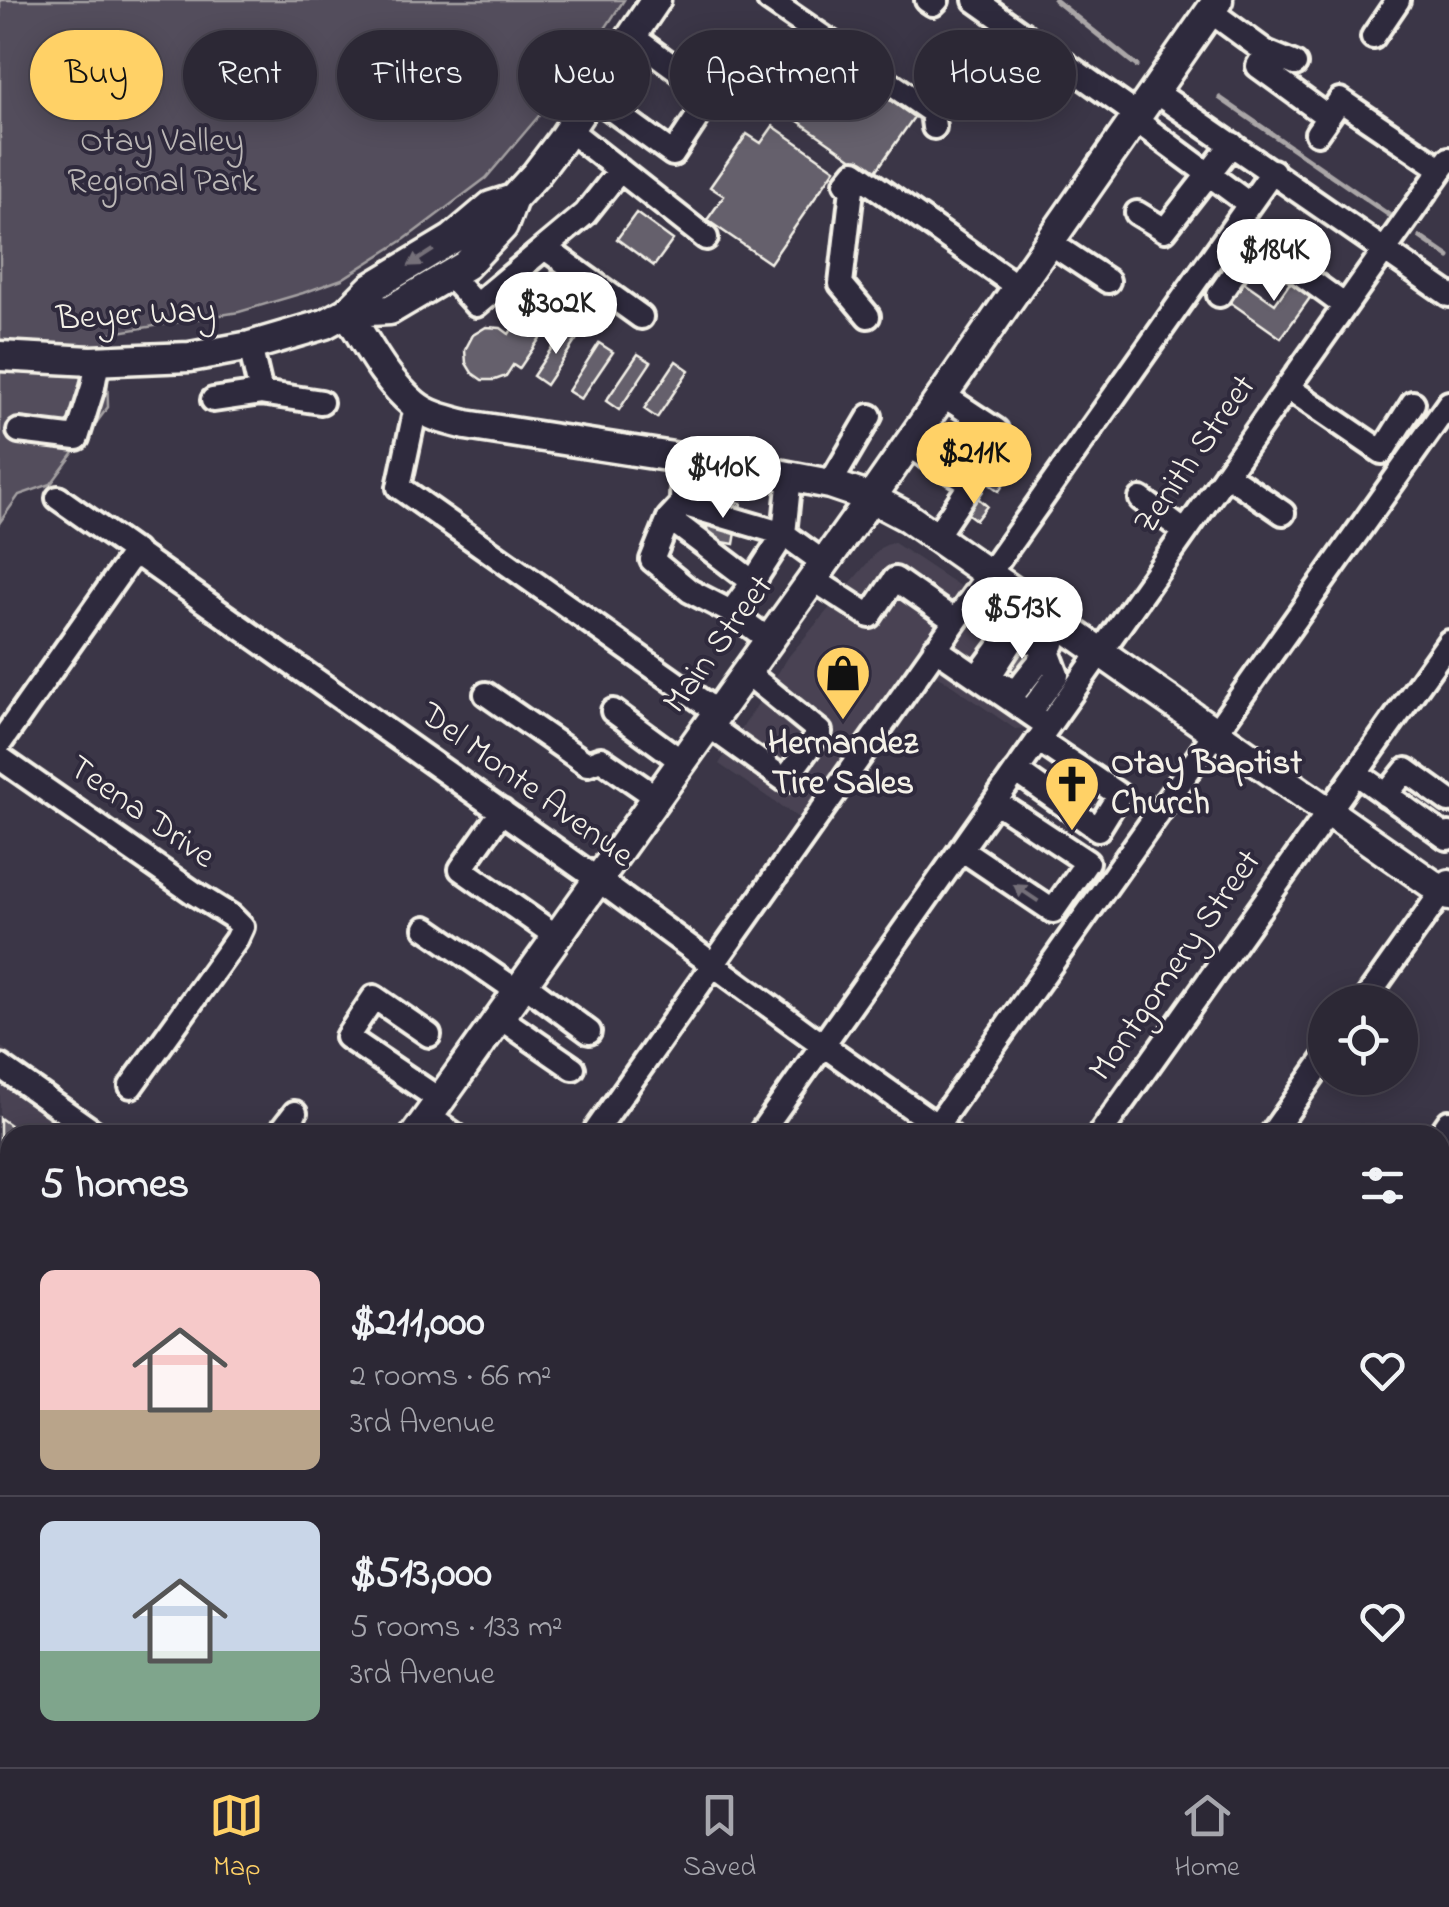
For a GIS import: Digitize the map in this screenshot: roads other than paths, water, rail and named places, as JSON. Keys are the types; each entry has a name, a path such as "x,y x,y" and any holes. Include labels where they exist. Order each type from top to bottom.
{"main road":[{"path":"637,30 656,0"},
{"name":"Main Street","path":"428,1117 871,498 1214,6"},
{"path":"347,312 390,310 466,265 503,226 512,199 576,120"},
{"path":"347,312 372,288 452,239 492,206 512,199"},
{"path":"347,312 394,385 416,406 438,418 830,484 907,516 1329,812 1447,890"},
{"name":"Beyer Way","path":"0,356 98,361 190,357 250,346 325,324 347,312"}],"street":[{"path":"769,0 932,112 934,127"},
{"path":"927,0 934,4 937,0"},
{"path":"975,0 1250,204"},
{"path":"1373,37 1398,0"},
{"path":"1214,6 1266,52 1295,64"},
{"path":"627,120 674,154 712,95 650,49"},
{"path":"1266,52 1258,66 1322,125 1340,100 1445,164"},
{"path":"1154,91 1449,295"},
{"path":"569,130 706,238"},
{"path":"1137,213 1165,230 1232,144"},
{"name":"Zenith Street","path":"767,1125 1016,771 1039,726 1101,651 1445,164"},
{"path":"449,275 476,305 585,214 620,170"},
{"path":"600,1125 1273,171"},
{"path":"868,316 841,284 852,189 846,183 855,172 1018,287"},
{"path":"1219,295 1256,241 1345,306"},
{"path":"1049,242 1108,281"},
{"path":"545,248 641,317"},
{"path":"250,346 260,393"},
{"path":"20,431 77,438 98,361"},
{"path":"1287,387 1382,452 1413,403"},
{"path":"212,400 260,393 321,402"},
{"path":"943,395 996,430"},
{"path":"944,1125 1215,731 1449,403"},
{"path":"416,406 399,487 712,718 785,780 820,732 746,672"},
{"path":"830,484 870,416"},
{"path":"908,445 971,484 936,536"},
{"path":"683,458 676,511 652,560 690,591 730,612 769,640"},
{"path":"1226,474 1283,514"},
{"path":"730,612 784,534 790,476"},
{"name":"Del Monte Avenue","path":"58,498 597,878 930,1125"},
{"path":"1140,498 1185,532"},
{"path":"676,511 784,534 870,616 895,579 954,621"},
{"path":"676,511 753,582"},
{"path":"0,743 135,551"},
{"path":"1036,605 989,677 1015,692 1066,626"},
{"path":"977,677 1012,630 1048,651 1057,675 1039,726"},
{"name":"Montgomery Street","path":"1106,1125 1449,642"},
{"path":"935,648 1039,726 1120,795 1079,856"},
{"path":"486,694 587,764 601,759 656,797"},
{"path":"613,711 681,761"},
{"path":"1382,737 1408,760 1406,770 1386,795"},
{"name":"Teena Drive","path":"0,758 232,916 242,927 131,1086"},
{"path":"1406,770 1449,801"},
{"path":"1016,771 1098,828"},
{"path":"1356,774 1447,838 1449,834"},
{"path":"961,849 1053,911 1087,862 995,801"},
{"path":"502,811 460,869 556,936"},
{"path":"1377,985 1447,890"},
{"path":"426,928 589,1032"},
{"path":"428,1117 347,1037 374,997 429,1034"},
{"path":"499,1016 573,1068"},
{"path":"0,1066 84,1125"},
{"path":"1278,1125 1308,1082"},
{"path":"285,1125 295,1112"}],"waterway":[{"path":"1055,0 1137,66"},
{"path":"1220,98 1389,215"},
{"path":"1420,237 1449,257"}],"place":[{"name":"Hernandez Tire Sales","path":"843,722"},
{"name":"Otay Baptist Church","path":"1072,833"}],"park label":[{"name":"Otay Valley Regional Park","path":"162,162"}]}
